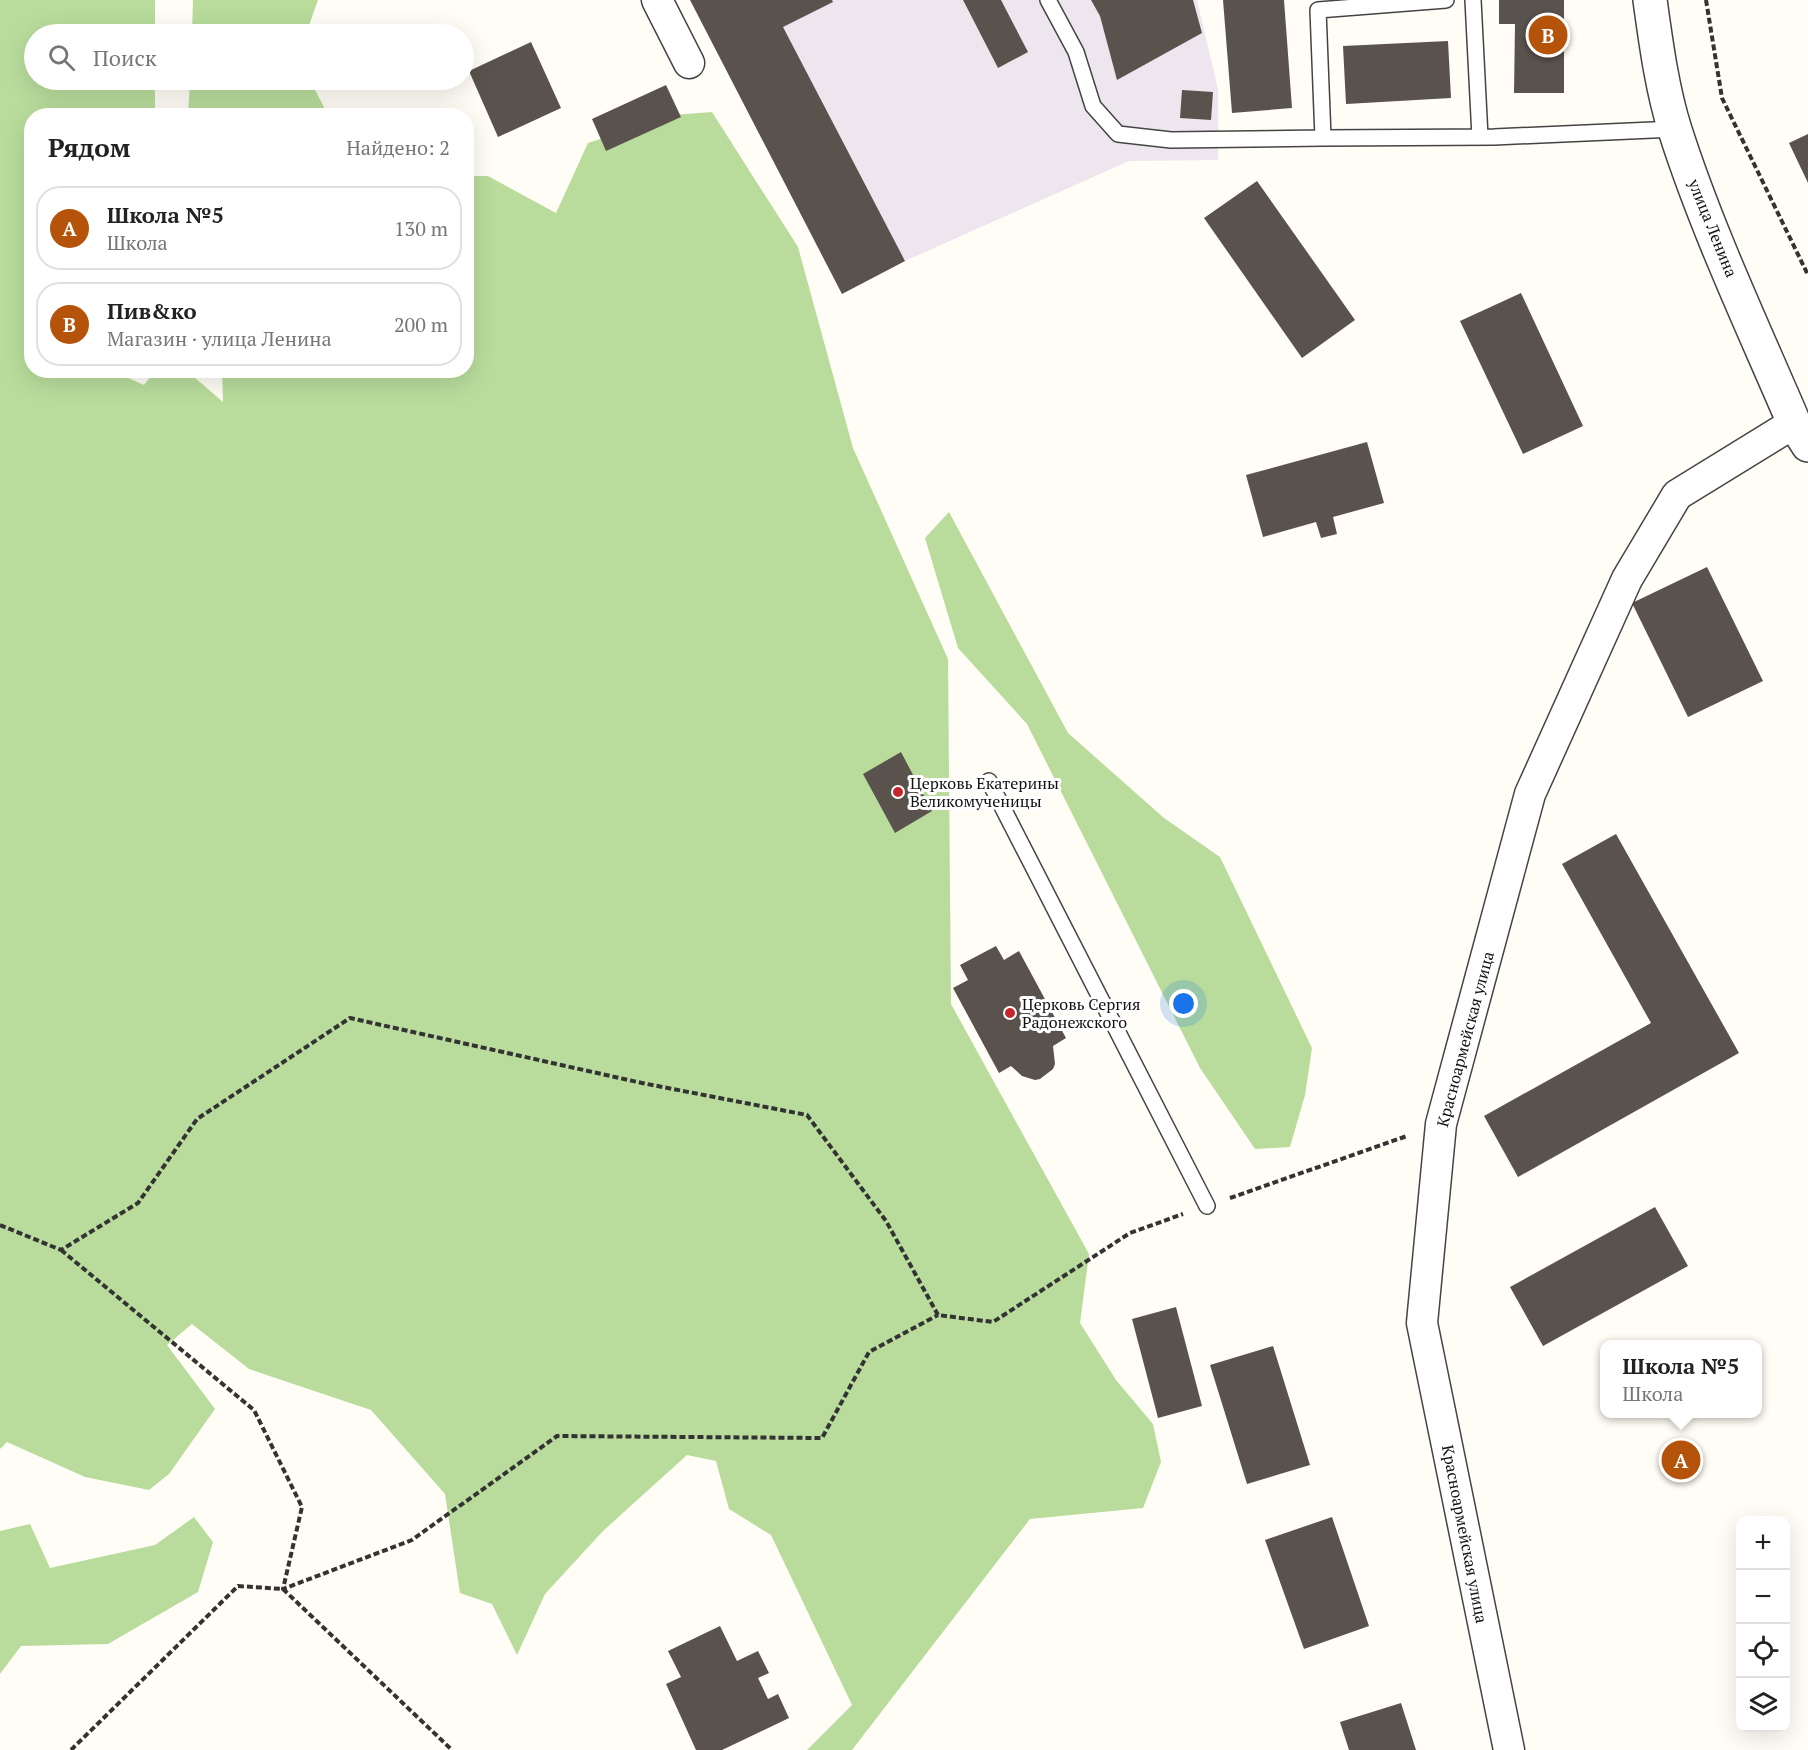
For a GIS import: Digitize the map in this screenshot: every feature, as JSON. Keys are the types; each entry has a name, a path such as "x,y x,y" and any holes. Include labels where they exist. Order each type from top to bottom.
{"street":[{"path":"657,0 689,63"},
{"name":"улица Ленина","path":"1650,0 1656,46 1675,129 1709,221 1801,434"},
{"name":"Красноармейская улица","path":"1509,1750 1422,1323 1441,1124 1530,794 1627,579 1677,495 1801,434"}],"lane":[{"path":"1048,0 1076,52 1093,106 1118,134 1171,140 1480,137 1675,129"},
{"path":"1323,138 1318,10 1446,0"},
{"path":"1473,0 1480,137"},
{"path":"989,781 1207,1206"}],"path":[{"path":"1706,0 1722,98 1808,275"},
{"path":"61,1250 138,1203 197,1119 350,1018 642,1083 807,1115 886,1221 938,1315"},
{"path":"71,1750 238,1586 283,1589 412,1540 557,1436 822,1438 869,1352 938,1315 993,1322 1130,1233 1441,1124"},
{"path":"0,1225 61,1250 254,1410 302,1507 283,1589"},
{"path":"283,1589 452,1750"}],"shaded area":[{"path":"703,0 1197,0 1218,89 1218,160 1129,161 905,261 842,294 693,5"}],"green space":[{"path":"0,0 155,0 155,24 24,24 24,90 155,90 155,108 24,108 24,378 128,378 144,385 150,378 195,378 223,402 222,378 474,378 474,176 488,176 556,213 588,143 673,115 712,112 798,247 853,448 948,659 951,1004 1089,1254 1080,1323 1116,1380 1153,1424 1161,1462 1143,1508 1030,1519 852,1750 807,1750 852,1705 771,1535 729,1509 716,1461 687,1455 603,1531 545,1594 517,1655 492,1604 460,1593 445,1494 371,1410 249,1369 192,1324 167,1345 215,1409 169,1474 149,1490 85,1477 7,1442 0,1449"},
{"path":"193,0 318,0 310,24 192,24"},
{"path":"189,90 315,90 324,108 188,108"},
{"path":"949,512 1068,733 1164,818 1220,857 1312,1048 1305,1095 1290,1147 1255,1149 1200,1068 1027,724 958,648 925,538"},
{"path":"194,1517 213,1542 198,1592 108,1644 21,1646 0,1674 0,1531 30,1524 50,1568 155,1545"}],"building":[{"path":"690,0 832,0 833,2 783,27 905,261 842,294"},
{"path":"963,0 1001,0 1028,52 998,68"},
{"path":"1091,0 1193,0 1202,33 1117,80 1100,16"},
{"path":"1223,0 1284,0 1292,108 1232,113"},
{"path":"1499,0 1564,0 1564,93 1514,93 1515,24 1499,24"},
{"path":"1448,41 1451,98 1346,104 1343,46"},
{"path":"531,42 561,108 498,137 474,82 474,69"},
{"path":"666,85 681,117 606,151 592,119"},
{"path":"1182,90 1213,92 1211,120 1180,118"},
{"path":"1808,134 1808,183 1789,143"},
{"path":"1257,181 1355,320 1302,358 1204,218"},
{"path":"1521,293 1583,426 1523,454 1460,321"},
{"path":"1367,442 1384,503 1333,517 1337,534 1321,538 1316,522 1263,537 1246,475"},
{"path":"1707,567 1763,681 1688,717 1632,603"},
{"name":"Церковь Екатерины Великомученицы","path":"901,752 932,811 895,833 863,774"},
{"path":"1616,834 1739,1053 1518,1177 1484,1116 1651,1023 1562,864"},
{"name":"Церковь Сергия Радонежского","path":"996,946 1004,960 1019,951 1066,1038 1053,1046 1055,1064 1053,1069 1040,1079 1035,1080 1022,1076 1011,1066 999,1073 953,988 968,980 960,965"},
{"path":"1655,1207 1688,1266 1543,1346 1510,1287"},
{"path":"1176,1307 1202,1406 1158,1418 1132,1319"},
{"path":"1273,1346 1310,1465 1247,1484 1210,1365"},
{"path":"1332,1517 1369,1626 1304,1649 1265,1540"},
{"path":"720,1626 737,1661 758,1651 769,1673 758,1678 768,1699 778,1694 789,1718 722,1750 696,1750 666,1684 681,1677 668,1651"},
{"path":"1401,1703 1416,1750 1349,1750 1340,1722"}],"place":[{"name":"Пив&ко","path":"1548,35"},
{"name":"Церковь Екатерины Великомученицы","path":"898,792"},
{"name":"Церковь Сергия Радонежского","path":"1010,1013"},
{"name":"Школа №5","path":"1681,1460"}]}
